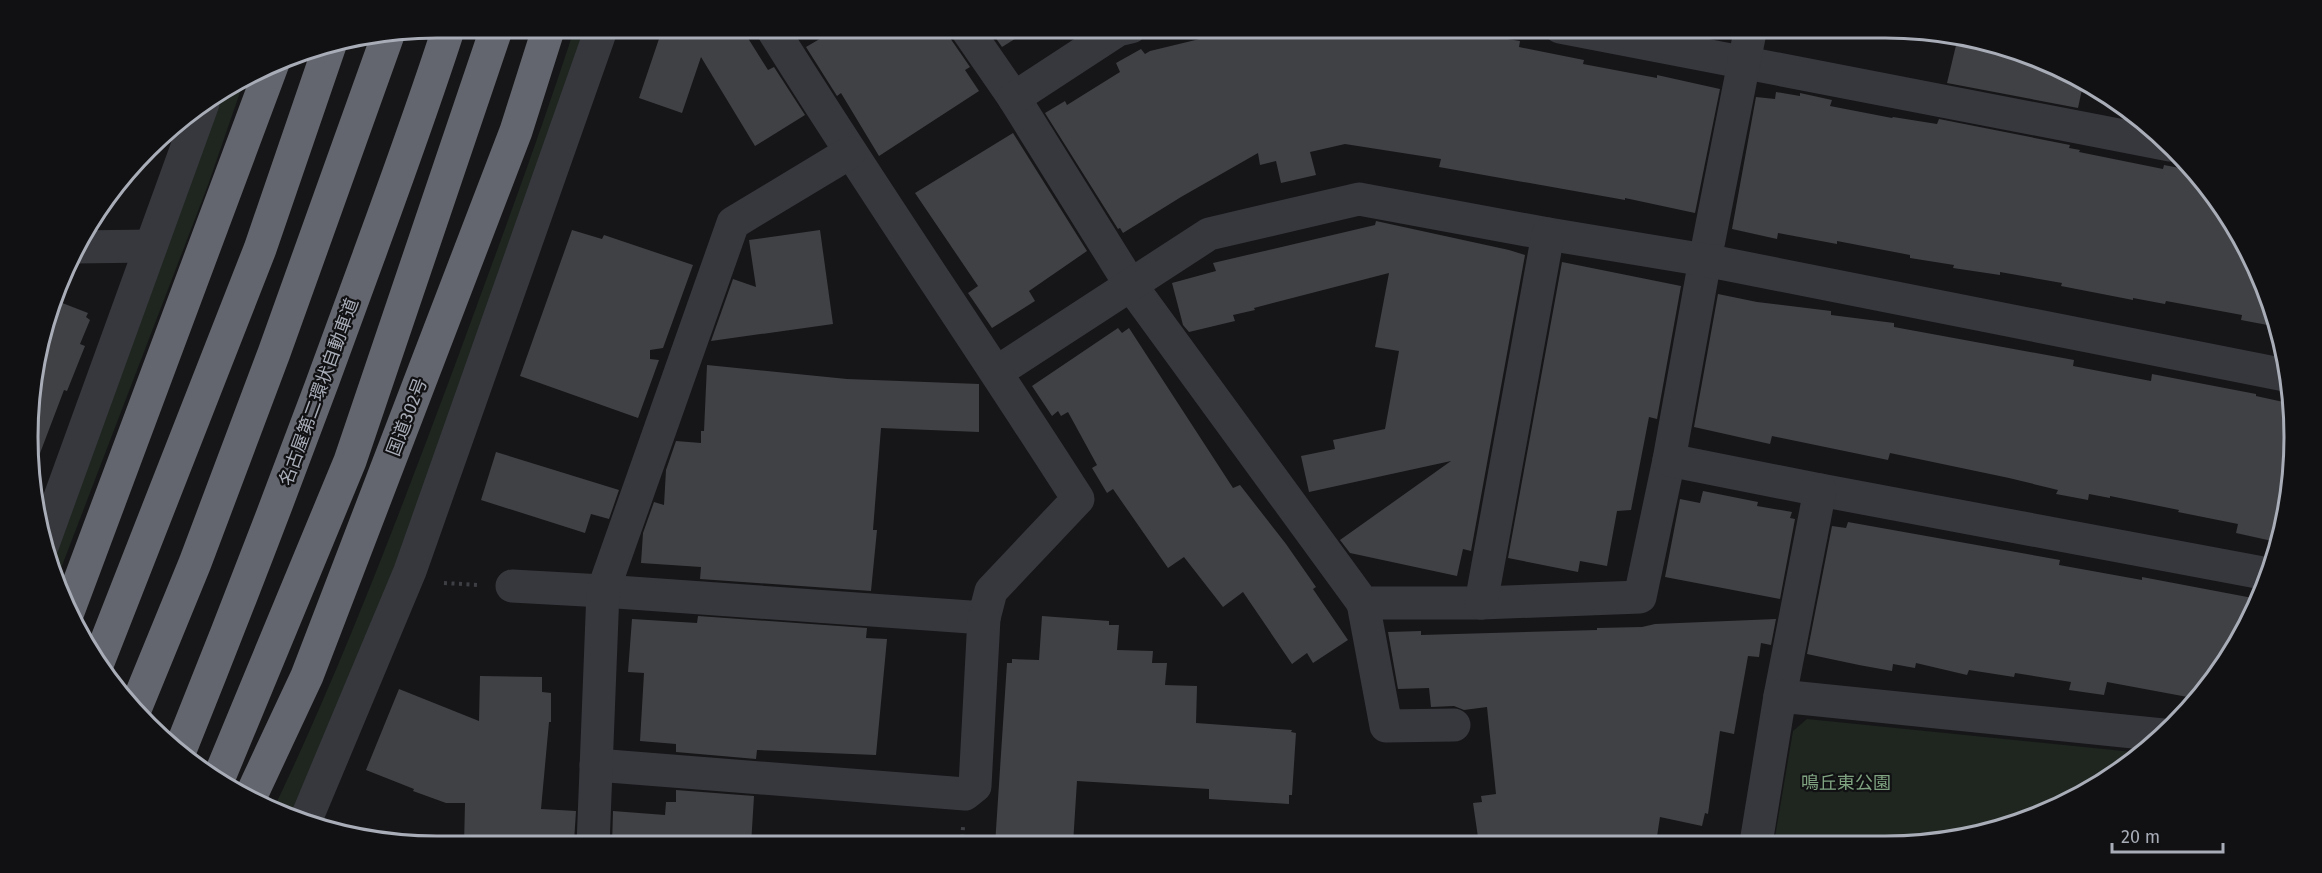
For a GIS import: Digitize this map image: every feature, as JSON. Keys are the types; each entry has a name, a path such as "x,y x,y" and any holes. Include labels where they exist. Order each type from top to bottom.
{"highway":[{"name":"名古屋第二環状自動車道","path":"183,744 247,584 322,386 445,38"},
{"path":"221,772 350,461 493,38"},
{"name":"国道302号","path":"253,791 311,665 516,131 546,38"},
{"path":"138,701 195,563 266,375 386,41"},
{"path":"102,653 261,249 327,53"},
{"path":"73,599 268,75"}],"street":[{"path":"308,814 410,571 598,38"},
{"path":"596,765 965,794 975,786 984,618 991,591 1078,500 997,372 849,153 778,38"},
{"path":"973,38 1014,98 1130,285 1363,603 1386,726 1454,725"},
{"path":"1014,98 1106,38"},
{"path":"1616,38 2155,142"},
{"path":"1363,603 1481,603 1640,597 1669,460 1705,260 1749,38"},
{"path":"48,529 198,117"},
{"path":"593,836 603,591 733,223 849,153"},
{"path":"997,372 1209,234 1359,199 1705,260 2279,374"},
{"path":"1481,603 1548,234"},
{"path":"86,247 151,246"},
{"path":"1669,460 2260,573"},
{"path":"1757,836 1780,696 1820,490"},
{"path":"512,586 984,618"},
{"path":"1780,696 2151,734"}],"path":[{"path":"442,583 512,586"}],"green space":[{"path":"571,38 590,38 461,410 300,811 277,802 323,701 391,534 455,365"},
{"path":"241,89 208,185 61,569 53,546 211,108"},
{"name":"鳴丘東公園","path":"1807,719 2130,752 2085,782 2062,794 1989,822 1912,835 1775,836 1793,731"}],"building":[{"path":"659,38 748,38 768,70 774,67 805,115 755,146 701,57 682,113 639,98"},
{"path":"821,38 950,38 970,67 965,70 979,91 879,156 841,93 837,96 806,47"},
{"path":"996,38 1016,38 1002,47"},
{"path":"1204,38 1501,38 1520,41 1519,47 1584,60 1583,64 1657,78 1657,75 1720,89 1695,213 1625,198 1625,200 1439,167 1441,159 1345,144 1310,152 1316,175 1281,183 1276,161 1260,165 1258,153 1123,233 1120,228 1118,229 1045,113 1065,101 1067,105 1120,72 1116,63 1141,49 1145,54"},
{"path":"1956,44 2014,59 2082,89 2078,108 1947,83"},
{"path":"1776,92 1800,96 1800,93 1832,100 1830,106 1937,124 1939,119 2070,145 2069,148 2080,150 2079,152 2163,169 2164,165 2181,168 2202,194 2231,237 2254,284 2269,325 2241,320 2242,315 2166,301 2165,304 2133,298 2133,300 2061,286 2062,283 2000,272 2000,275 1953,268 1954,265 1910,258 1910,255 1837,241 1837,244 1778,233 1777,239 1732,229 1756,97 1775,99"},
{"path":"1013,133 1087,251 1029,291 1035,301 992,328 968,293 978,286 915,193"},
{"path":"1376,221 1525,255 1471,551 1463,549 1457,576 1350,553 1340,540 1451,461 1309,492 1301,456 1335,449 1333,440 1385,429 1399,351 1375,347 1389,273 1254,308 1255,310 1233,315 1235,321 1189,332 1183,325 1172,283 1216,271 1213,263 1375,225"},
{"path":"572,230 602,239 604,235 693,265 663,348 650,350 650,359 659,360 638,418 520,376"},
{"path":"820,230 833,324 711,341 733,279 756,287 749,240"},
{"path":"1562,262 1681,286 1657,419 1649,417 1631,510 1617,511 1607,566 1580,561 1578,572 1508,558"},
{"path":"1718,294 1757,302 1831,311 1831,315 1894,323 1894,327 2074,360 2073,366 2151,381 2152,374 2256,394 2256,396 2283,402 2284,463 2271,541 2236,533 2238,524 2110,496 2110,498 2089,494 2088,500 2056,494 2058,490 2009,478 1890,453 1888,460 1772,436 1770,444 1694,427"},
{"path":"61,303 88,313 86,317 90,320 80,344 85,346 67,391 64,390 38,458 38,410 41,384 51,333"},
{"path":"1118,328 1122,333 1129,328 1233,488 1240,485 1286,544 1316,587 1313,589 1348,640 1313,663 1307,653 1292,664 1243,592 1223,607 1184,557 1168,568 1113,489 1107,493 1092,468 1097,465 1068,412 1061,416 1058,411 1052,416 1032,386"},
{"path":"707,365 847,379 979,384 979,432 881,428 873,530 877,530 871,591 700,579 701,567 641,563 643,533 654,502 664,505 666,470 676,441 701,443 701,431 704,431"},
{"path":"496,452 619,490 609,519 591,514 585,533 481,500"},
{"path":"1703,491 1758,502 1757,506 1792,512 1790,518 1795,519 1780,599 1665,577 1680,499 1700,503"},
{"path":"1848,522 2060,560 2059,565 2142,580 2142,577 2250,598 2231,636 2187,697 2107,682 2104,695 2069,690 2071,682 2015,673 2014,677 1969,670 1967,675 1916,663 1915,668 1893,664 1892,671 1807,654 1832,526 1846,528"},
{"path":"698,616 867,628 866,638 887,639 876,755 757,750 756,759 676,752 676,744 640,741 644,673 628,672 632,619 697,623"},
{"path":"1042,616 1109,621 1109,625 1119,625 1117,650 1153,651 1152,663 1167,663 1165,685 1197,686 1196,723 1292,730 1291,732 1296,733 1292,795 1289,795 1289,804 1209,799 1209,789 1077,781 1074,836 996,836 1007,663 1012,663 1012,659 1039,660"},
{"path":"1776,619 1771,645 1761,643 1759,657 1748,656 1734,734 1720,731 1708,814 1705,813 1702,826 1660,817 1657,836 1478,836 1473,803 1482,802 1481,796 1496,794 1487,707 1464,710 1454,706 1431,707 1429,688 1398,689 1388,632 1421,631 1421,635 1597,630 1597,628 1642,627 1655,624"},
{"path":"480,676 542,677 542,692 551,693 551,722 549,722 541,809 576,811 574,836 464,836 465,803 446,803 366,770 399,689 479,721"},
{"path":"676,790 754,796 752,836 612,836 613,811 665,815 666,802 676,802"}]}
